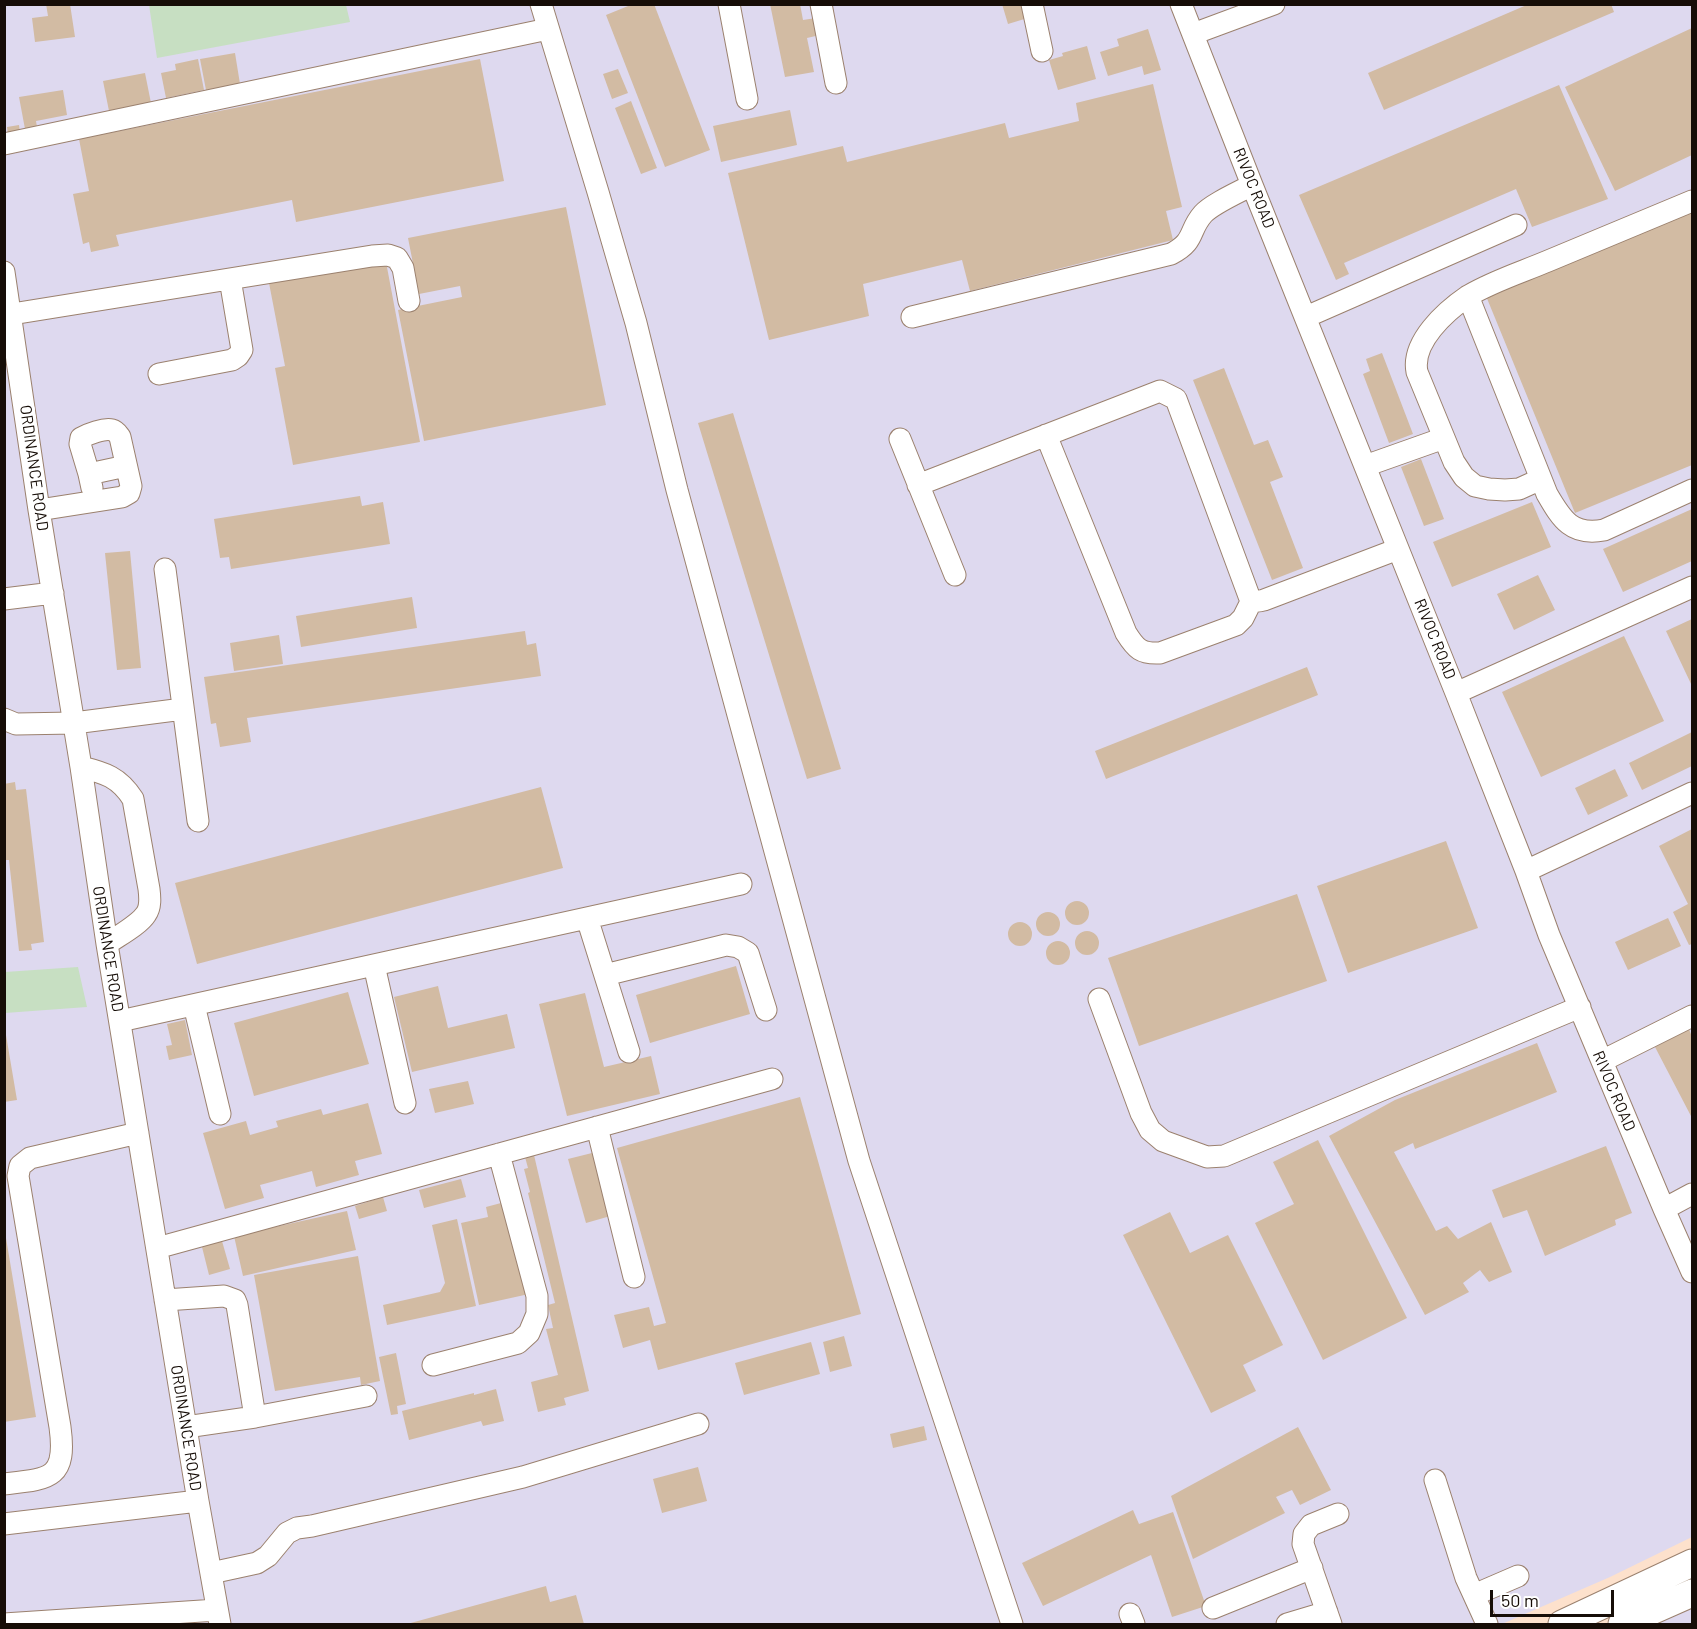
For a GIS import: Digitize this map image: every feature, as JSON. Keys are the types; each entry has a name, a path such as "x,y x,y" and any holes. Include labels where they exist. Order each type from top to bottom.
{"main road":[{"path":"1562,1624 1692,1563"},
{"path":"1622,1624 1692,1593"}],"street":[{"path":"541,4 636,323 692,546 859,1161 1012,1624"},
{"path":"729,4 747,99"},
{"path":"821,4 836,83"},
{"path":"1032,4 1042,51"},
{"name":"RIVOC ROAD","path":"1181,4 1456,693 1549,935 1692,1272"},
{"path":"1193,34 1274,4"},
{"path":"4,144 548,29"},
{"path":"912,316 1171,254 1181,249 1191,238 1204,213 1252,185"},
{"path":"1541,479 1519,489 1505,490 1475,486 1464,477 1454,462 1416,372 1417,356 1424,342 1434,326 1448,311 1483,288 1692,201"},
{"path":"1306,317 1516,225"},
{"path":"10,323 230,279 388,255 397,258 403,268 409,301"},
{"name":"ORDINANCE ROAD","path":"4,272 107,944 219,1617"},
{"path":"159,374 232,360 238,356 242,350 230,279"},
{"path":"1468,297 1541,479 1553,504 1566,523 1577,529 1591,532 1604,530 1692,490"},
{"path":"918,485 1160,391 1176,399 1252,600 1257,602 1264,600 1398,549"},
{"path":"39,510 122,496 129,493 130,486 120,437 116,432 110,430 85,435 81,438 80,444 94,500"},
{"path":"1046,435 1126,633 1135,647 1148,654 1160,653 1236,625 1243,618 1252,600"},
{"path":"1365,466 1444,438"},
{"path":"900,439 955,575"},
{"path":"89,474 126,466"},
{"path":"165,570 198,821"},
{"path":"1456,693 1692,587"},
{"path":"4,599 53,593"},
{"path":"4,719 16,724 74,723 183,709"},
{"path":"81,767 115,778 126,787 133,799 149,890 150,904 147,914 107,944"},
{"path":"1526,871 1692,793"},
{"path":"120,1021 741,884"},
{"path":"587,918 629,1052"},
{"path":"605,975 726,945 738,947 747,953 766,1010"},
{"path":"374,965 405,1103"},
{"path":"1099,999 1141,1113 1150,1130 1163,1141 1207,1157 1224,1156 1580,1007"},
{"path":"194,1005 220,1114"},
{"path":"1602,1061 1692,1016"},
{"path":"157,1248 772,1079"},
{"path":"597,1127 634,1277"},
{"path":"4,1484 38,1480 52,1473 61,1460 62,1452 60,1427 18,1176 20,1166 30,1158 138,1133"},
{"path":"433,1365 518,1343 529,1333 537,1314 537,1296 499,1154"},
{"path":"1664,1209 1692,1194"},
{"path":"165,1300 224,1296 235,1300 255,1417"},
{"path":"186,1427 255,1417 366,1396"},
{"path":"211,1573 257,1563 268,1556 287,1533 297,1528 523,1477 698,1424"},
{"path":"1435,1480 1466,1578 1487,1624"},
{"path":"4,1524 198,1501"},
{"path":"1287,1624 1329,1618 1303,1544 1304,1534 1311,1525 1338,1514"},
{"path":"1213,1608 1311,1568"},
{"path":"1474,1595 1518,1576"},
{"path":"4,1624 219,1617"}],"shaded area":[{"path":"5,5 1692,5 1692,1537 1610,1577 1502,1624 5,1624"},
{"path":"1692,1608 1692,1624 1656,1624"}],"green space":[{"path":"149,5 346,5 350,22 157,58"},
{"path":"78,967 87,1007 5,1013 5,972"}],"building":[{"path":"46,4 70,4 75,37 35,42 32,18 48,16"},
{"path":"633,4 654,4 710,150 665,167 606,15"},
{"path":"770,4 800,4 803,20 816,18 820,35 807,38 814,72 785,77"},
{"path":"1002,4 1027,4 1031,17 1008,24"},
{"path":"1529,4 1611,4 1614,12 1384,110 1368,73"},
{"path":"1692,28 1692,155 1615,191 1565,87"},
{"path":"1148,29 1161,70 1144,75 1142,66 1108,76 1100,52 1119,46 1117,39"},
{"path":"1087,46 1096,79 1058,90 1049,60 1063,56 1062,53"},
{"path":"235,53 240,84 206,90 200,59"},
{"path":"198,59 204,90 166,98 161,73 176,70 175,64"},
{"path":"480,59 504,181 296,222 292,200 116,235 119,246 91,252 89,242 83,244 73,194 89,191 79,139"},
{"path":"618,69 628,93 612,99 603,74"},
{"path":"145,73 151,103 109,111 103,81"},
{"path":"1153,84 1182,207 1166,211 1173,240 970,291 962,260 863,284 869,316 769,340 728,173 843,146 847,162 1005,123 1009,138 1079,121 1076,103"},
{"path":"1559,85 1608,199 1532,227 1516,189 1344,263 1349,274 1336,280 1299,195"},
{"path":"63,90 67,115 36,121 37,127 25,129 19,97"},
{"path":"631,101 657,168 641,174 615,108"},
{"path":"790,110 797,145 721,162 713,126"},
{"path":"19,125 20,133 8,136 7,127"},
{"path":"566,207 606,405 424,441 398,310 462,297 460,286 419,294 408,238"},
{"path":"1692,212 1692,465 1575,513 1486,296"},
{"path":"386,262 420,442 293,465 275,368 285,366 269,283"},
{"path":"1382,353 1413,434 1389,443 1363,374 1370,371 1366,359"},
{"path":"1224,368 1254,445 1268,440 1283,477 1270,482 1303,568 1272,580 1193,380"},
{"path":"733,413 841,769 807,779 698,423"},
{"path":"1421,459 1444,519 1424,526 1401,467"},
{"path":"360,496 362,506 383,502 390,544 231,569 229,557 220,558 214,519"},
{"path":"1532,502 1551,547 1452,587 1433,542"},
{"path":"1692,509 1692,561 1623,592 1603,549"},
{"path":"130,551 141,668 117,670 105,553"},
{"path":"1538,575 1555,610 1514,630 1497,594"},
{"path":"412,597 417,628 301,647 296,616"},
{"path":"1692,619 1692,686 1666,631"},
{"path":"525,631 527,645 536,643 541,676 247,718 251,742 220,747 216,723 211,724 204,677"},
{"path":"279,635 283,664 234,671 230,643"},
{"path":"1624,636 1664,721 1541,777 1502,692"},
{"path":"1307,667 1318,695 1106,779 1095,751"},
{"path":"1692,732 1692,766 1642,790 1629,763"},
{"path":"1615,769 1628,796 1588,815 1575,788"},
{"path":"15,782 16,790 26,789 44,942 31,944 32,950 19,951 9,860 4,860 4,784"},
{"path":"541,787 563,868 197,964 175,883"},
{"path":"1692,829 1692,944 1689,945 1673,912 1688,904 1659,846"},
{"path":"1446,841 1478,928 1348,973 1317,886"},
{"path":"1297,894 1327,981 1139,1046 1108,958"},
{"path":"1077,901 1086,904 1089,913 1086,922 1077,925 1068,922 1065,913 1068,904"},
{"path":"1048,912 1057,915 1060,924 1057,933 1048,936 1039,933 1036,924 1039,915"},
{"path":"1668,918 1681,946 1628,970 1615,942"},
{"path":"1020,922 1029,925 1032,934 1029,943 1020,946 1011,943 1008,934 1011,925"},
{"path":"1087,931 1096,934 1099,943 1096,952 1087,955 1078,952 1075,943 1078,934"},
{"path":"1058,941 1067,944 1070,953 1067,962 1058,965 1049,962 1046,953 1049,944"},
{"path":"736,966 750,1014 650,1043 636,995"},
{"path":"438,986 448,1028 507,1014 515,1048 412,1072 394,997"},
{"path":"348,992 369,1064 254,1096 234,1023"},
{"path":"585,993 604,1067 651,1056 660,1094 567,1116 539,1004"},
{"path":"185,1020 192,1055 169,1060 166,1046 172,1045 167,1024"},
{"path":"1689,1029 1692,1037 1692,1118 1655,1047"},
{"path":"4,1035 6,1035 17,1100 4,1102"},
{"path":"1537,1043 1557,1092 1415,1149 1413,1143 1394,1152 1436,1231 1447,1226 1458,1239 1491,1222 1512,1272 1489,1282 1480,1270 1463,1283 1469,1292 1425,1315 1329,1136 1395,1100"},
{"path":"468,1081 474,1104 435,1113 429,1089"},
{"path":"800,1097 861,1314 658,1370 650,1340 623,1348 614,1315 649,1307 654,1326 666,1323 617,1148"},
{"path":"368,1103 382,1154 355,1161 359,1175 316,1187 312,1171 260,1185 264,1198 225,1209 203,1133 246,1121 250,1135 278,1127 276,1121 321,1109 323,1115"},
{"path":"1318,1140 1407,1318 1323,1360 1255,1223 1294,1204 1273,1162"},
{"path":"1606,1146 1632,1213 1615,1220 1616,1225 1545,1256 1527,1210 1503,1218 1492,1190"},
{"path":"596,1152 614,1215 586,1223 568,1159"},
{"path":"534,1155 589,1391 564,1398 566,1405 538,1412 531,1382 558,1375 546,1329 553,1328 548,1305 555,1303 524,1169 528,1168 525,1157"},
{"path":"461,1179 466,1197 424,1208 419,1190"},
{"path":"383,1197 387,1211 359,1219 355,1206"},
{"path":"501,1203 506,1223 513,1222 529,1294 479,1305 461,1223 488,1217 486,1207"},
{"path":"347,1211 356,1250 243,1276 234,1236"},
{"path":"1170,1212 1190,1253 1228,1235 1283,1345 1243,1365 1256,1391 1211,1413 1123,1235"},
{"path":"457,1219 476,1306 387,1325 383,1305 440,1292 445,1283 432,1225"},
{"path":"4,1238 6,1238 36,1417 4,1422"},
{"path":"222,1241 230,1269 209,1275 202,1247"},
{"path":"358,1256 380,1381 361,1385 360,1377 275,1391 254,1275"},
{"path":"844,1336 852,1366 830,1372 823,1342"},
{"path":"811,1342 820,1374 744,1395 735,1363"},
{"path":"396,1353 406,1404 397,1406 398,1414 391,1415 379,1357"},
{"path":"496,1389 504,1421 483,1426 481,1421 409,1440 402,1411"},
{"path":"924,1426 927,1440 893,1448 890,1434"},
{"path":"1298,1427 1331,1490 1300,1505 1292,1490 1276,1497 1285,1513 1193,1559 1171,1496"},
{"path":"698,1467 707,1501 662,1513 653,1479"},
{"path":"1133,1510 1139,1524 1173,1512 1206,1606 1172,1617 1151,1555 1043,1606 1022,1563"},
{"path":"546,1586 550,1602 576,1595 584,1624 407,1624"}]}
